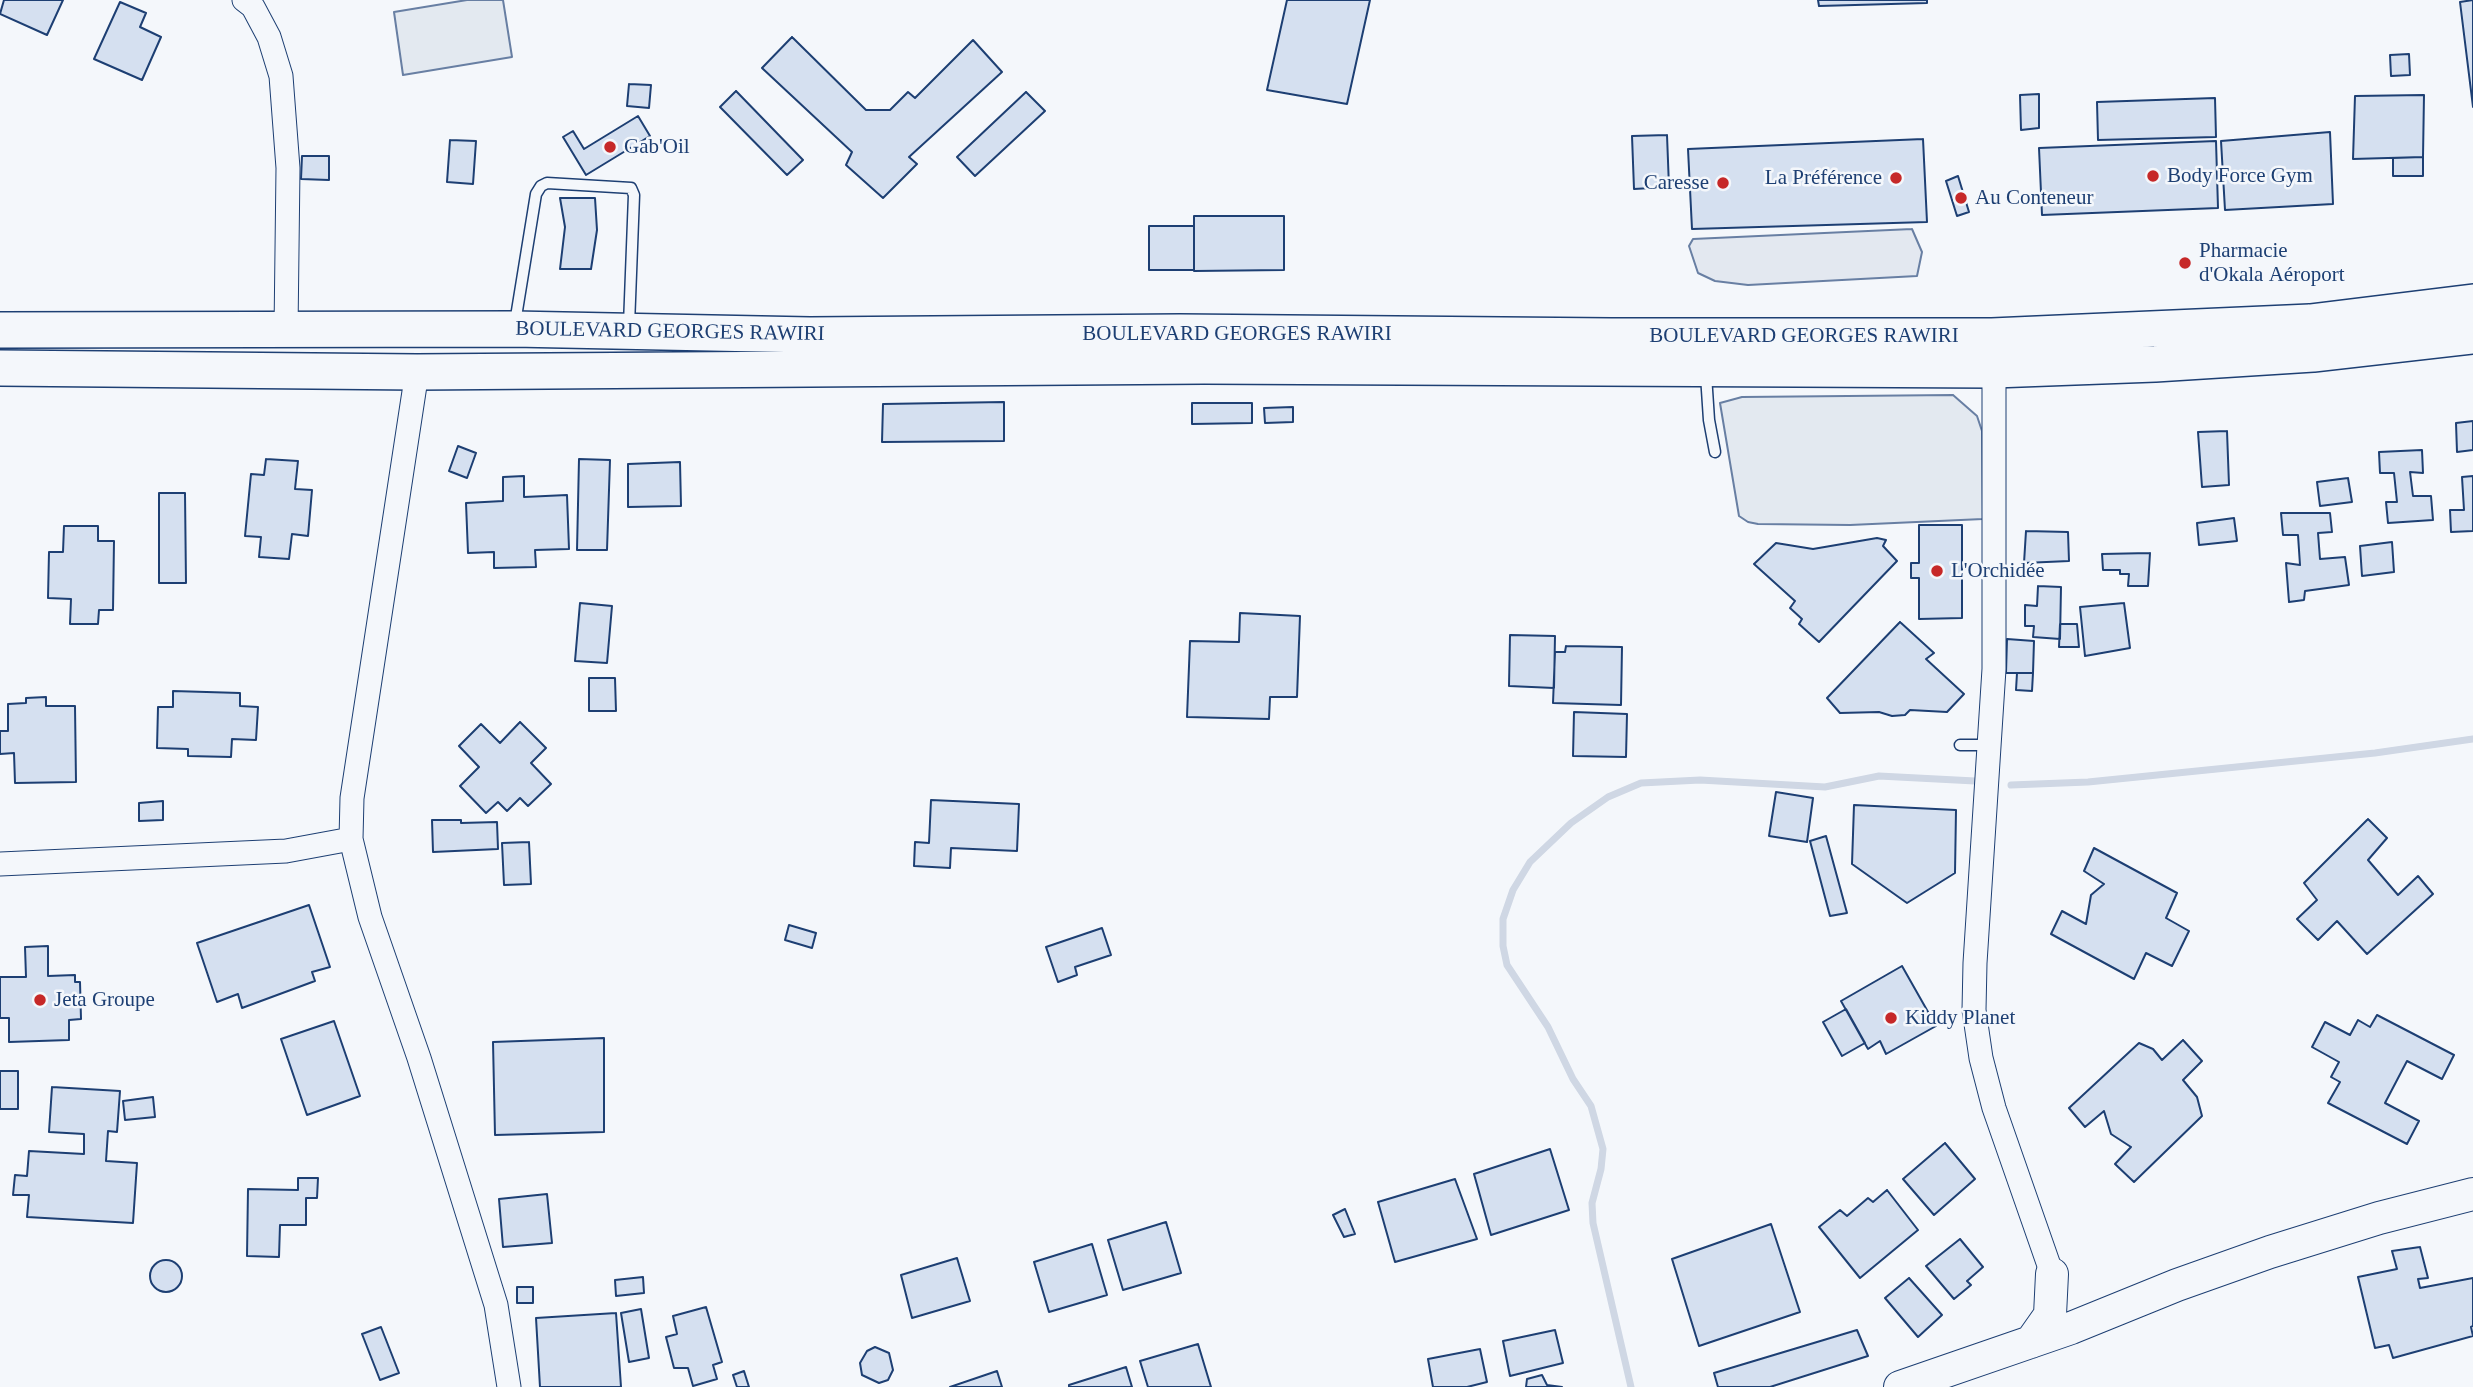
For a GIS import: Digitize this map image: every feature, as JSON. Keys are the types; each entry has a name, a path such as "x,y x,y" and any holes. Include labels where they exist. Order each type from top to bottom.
{"main road":[{"name":"BOULEVARD GEORGES RAWIRI","path":"0,330 514,329 810,335 1180,332 1992,336 2310,322 2473,302"},
{"name":"BOULEVARD GEORGES RAWIRI","path":"0,368 417,372 1204,366 1994,370 2155,365 2313,354 2473,336"},
{"path":"1900,1387 2031,1342 2177,1285 2293,1245 2379,1218 2473,1194"},
{"path":"2052,1274 2075,1304 2104,1314"},
{"path":"2031,1342 2050,1315 2052,1274"}],"street":[{"path":"244,0 253,7 269,37 281,76 288,168 286,331"},
{"path":"1994,370 1994,669 1974,1010 1981,1058 1994,1108 2052,1274"},
{"path":"417,372 352,798 351,839 370,917 419,1058 496,1305 509,1387"},
{"path":"0,864 286,851 351,839"}],"lane":[{"path":"514,329 536,194 547,183 631,188 634,195 629,333"},
{"path":"1705,369 1709,420 1715,452"},
{"path":"1960,745 1990,745"}],"shaded area":[{"path":"467,0 503,0 512,57 403,75 394,12"},
{"path":"1912,229 1922,252 1917,276 1748,285 1715,281 1698,273 1689,246 1693,239"},
{"path":"1953,395 1977,416 1982,431 1983,519 1850,525 1758,524 1739,516 1720,403 1742,397"}],"building":[{"path":"4,0 63,0 47,35 0,14"},
{"path":"1287,0 1370,0 1347,104 1267,90"},
{"path":"1818,0 1927,0 1927,3 1819,6"},
{"path":"2473,0 2473,107 2460,2"},
{"path":"120,2 146,13 140,27 161,37 142,80 94,59"},
{"path":"792,37 866,110 890,110 908,92 915,98 973,40 1002,72 909,157 917,164 883,198 846,165 852,152 762,68"},
{"path":"2409,54 2410,75 2391,76 2390,55"},
{"path":"629,84 651,85 649,108 627,106"},
{"path":"736,91 803,160 787,175 720,107"},
{"path":"1026,92 1045,111 975,176 957,157"},
{"path":"2039,94 2039,128 2021,130 2020,95"},
{"path":"2424,95 2423,157 2353,159 2355,96"},
{"path":"2215,98 2216,137 2098,140 2097,102"},
{"path":"638,116 650,136 586,175 563,137 573,131 584,149"},
{"path":"2330,132 2333,204 2225,210 2221,141"},
{"path":"1667,135 1669,187 1634,189 1632,136"},
{"path":"1923,139 1927,222 1692,229 1688,149"},
{"path":"450,140 476,141 473,184 447,182"},
{"path":"2216,141 2218,208 2042,215 2039,148"},
{"path":"302,156 329,156 329,180 301,179"},
{"path":"2423,157 2423,176 2393,176 2393,158"},
{"path":"1958,176 1969,212 1957,216 1946,181"},
{"path":"560,198 595,198 597,230 591,269 560,269 565,227"},
{"path":"1194,216 1284,216 1284,270 1194,271"},
{"path":"1149,226 1194,226 1194,270 1149,270"},
{"path":"1004,402 1004,441 882,442 883,404"},
{"path":"1192,403 1252,403 1252,423 1192,424"},
{"path":"1293,407 1293,422 1265,423 1264,408"},
{"path":"2473,421 2473,450 2457,452 2456,423"},
{"path":"2227,431 2229,485 2202,487 2198,432"},
{"path":"458,446 476,453 467,478 449,471"},
{"path":"2422,450 2423,473 2410,472 2413,496 2431,496 2433,520 2388,523 2386,502 2397,502 2394,473 2380,473 2379,452"},
{"path":"266,459 298,461 295,489 312,490 308,536 292,534 289,559 259,557 261,537 245,536 251,474 264,475"},
{"path":"579,459 610,460 607,550 577,550"},
{"path":"680,462 681,506 628,507 628,464"},
{"path":"524,476 524,497 567,495 569,549 535,550 536,567 494,568 494,552 468,553 466,503 503,501 503,477"},
{"path":"2473,476 2473,531 2451,532 2450,510 2464,510 2462,477"},
{"path":"2348,478 2352,502 2320,506 2317,482"},
{"path":"159,493 185,493 186,583 159,583"},
{"path":"2281,513 2330,513 2332,532 2318,533 2320,559 2345,557 2349,585 2305,591 2304,600 2289,602 2286,563 2300,565 2298,535 2283,535"},
{"path":"2234,518 2237,541 2199,545 2197,523"},
{"name":"L'Orchidée","path":"1919,525 1962,525 1962,618 1919,619 1919,578 1911,578 1911,563 1919,563"},
{"path":"64,526 98,526 98,541 114,541 113,610 99,610 98,624 70,624 71,599 48,598 49,552 63,552"},
{"path":"2026,531 2068,532 2069,561 2024,563"},
{"path":"1877,538 1886,540 1883,546 1897,561 1819,642 1799,624 1802,619 1790,608 1795,601 1754,564 1776,543 1813,549"},
{"path":"2392,542 2394,572 2362,576 2360,546"},
{"path":"2150,553 2148,586 2128,586 2129,574 2120,574 2120,570 2103,570 2102,554"},
{"path":"2038,586 2061,587 2060,639 2033,637 2034,626 2025,626 2025,605 2037,606"},
{"path":"580,603 612,606 607,663 575,661"},
{"path":"2124,603 2130,648 2085,656 2080,607"},
{"path":"1240,613 1300,616 1297,697 1270,697 1269,719 1187,717 1190,641 1239,642"},
{"path":"1900,622 1934,653 1926,659 1964,694 1947,712 1910,710 1905,715 1892,716 1879,712 1840,713 1827,698"},
{"path":"2060,624 2077,624 2079,647 2059,647"},
{"path":"1510,635 1555,636 1554,688 1509,686"},
{"path":"2007,639 2034,641 2033,673 2006,673"},
{"path":"1566,646 1622,647 1621,705 1553,703 1555,652 1565,652"},
{"path":"2017,673 2033,673 2032,691 2016,690"},
{"path":"589,678 615,678 616,711 589,711"},
{"path":"173,691 240,693 240,706 258,707 256,740 232,739 231,757 188,756 188,749 157,748 158,707 173,707"},
{"path":"46,697 46,706 75,706 76,782 15,783 14,753 0,754 0,731 8,731 8,704 26,703 26,698"},
{"path":"1574,712 1627,714 1626,757 1573,756"},
{"path":"520,722 546,748 531,763 551,784 528,806 520,798 507,811 498,802 486,813 460,786 479,767 459,746 481,724 500,743"},
{"path":"1776,792 1813,798 1807,842 1769,836"},
{"path":"931,800 1019,804 1017,851 951,848 950,868 914,866 915,842 929,843"},
{"path":"163,801 163,820 139,821 139,803"},
{"path":"1854,805 1956,810 1955,873 1907,903 1852,864"},
{"path":"2368,819 2387,838 2368,860 2398,895 2418,876 2433,894 2367,954 2337,921 2318,940 2297,919 2317,900 2304,883"},
{"path":"432,820 461,820 461,823 497,822 498,849 433,852"},
{"path":"1826,836 1847,913 1830,916 1810,841"},
{"path":"529,842 531,884 504,885 502,843"},
{"path":"2094,848 2177,893 2166,918 2189,931 2172,966 2146,953 2134,979 2051,934 2062,911 2086,924 2091,895 2104,884 2084,871"},
{"path":"309,905 330,967 312,972 315,981 242,1008 238,994 217,1002 197,943"},
{"path":"789,925 816,933 812,948 785,940"},
{"path":"1102,928 1111,955 1075,967 1077,975 1058,982 1046,947"},
{"name":"Jeta Groupe","path":"48,946 48,976 75,975 75,982 80,982 81,1019 69,1020 69,1040 9,1042 9,1018 0,1018 0,977 26,977 25,947"},
{"name":"Kiddy Planet","path":"1902,966 1936,1026 1886,1054 1880,1041 1868,1049 1841,1001"},
{"path":"1846,1009 1865,1043 1842,1056 1823,1022"},
{"path":"2377,1015 2454,1055 2442,1079 2407,1061 2385,1103 2419,1121 2407,1144 2328,1103 2340,1082 2331,1077 2339,1062 2312,1047 2325,1022 2350,1035 2358,1020 2370,1027"},
{"path":"334,1021 360,1096 307,1115 281,1039"},
{"path":"604,1038 604,1132 495,1135 493,1042"},
{"path":"2183,1040 2202,1061 2183,1080 2197,1097 2202,1116 2134,1182 2115,1164 2131,1147 2111,1134 2104,1111 2085,1127 2069,1108 2139,1043 2153,1049 2162,1060"},
{"path":"0,1071 18,1071 18,1109 0,1109"},
{"path":"52,1087 120,1091 117,1132 108,1131 106,1161 137,1163 133,1223 27,1217 29,1195 13,1195 15,1175 27,1176 29,1151 84,1154 84,1134 49,1132"},
{"path":"153,1097 155,1117 125,1120 123,1101"},
{"path":"1945,1143 1975,1179 1934,1215 1903,1179"},
{"path":"1550,1149 1569,1210 1491,1235 1474,1174"},
{"path":"298,1178 318,1178 317,1198 306,1198 306,1225 280,1225 279,1257 247,1256 248,1189 298,1190"},
{"path":"1455,1179 1477,1239 1395,1262 1378,1202"},
{"path":"1887,1190 1918,1230 1860,1278 1819,1227 1840,1210 1847,1216 1868,1198 1873,1202"},
{"path":"547,1194 552,1243 503,1247 499,1199"},
{"path":"1345,1209 1355,1234 1344,1237 1333,1215"},
{"path":"1166,1222 1181,1273 1123,1290 1108,1240"},
{"path":"1771,1224 1800,1312 1699,1346 1672,1259"},
{"path":"1960,1239 1983,1267 1967,1281 1971,1285 1954,1299 1926,1266"},
{"path":"1092,1244 1107,1295 1049,1312 1034,1262"},
{"path":"2420,1247 2428,1278 2418,1279 2420,1288 2473,1278 2473,1336 2393,1358 2389,1345 2375,1348 2358,1277 2397,1269 2392,1251"},
{"path":"957,1258 970,1301 912,1318 901,1275"},
{"path":"166,1260 178,1264 182,1276 178,1288 166,1292 154,1288 150,1276 154,1264"},
{"path":"643,1277 644,1293 616,1296 615,1280"},
{"path":"1909,1278 1942,1315 1918,1337 1885,1298"},
{"path":"517,1287 533,1287 533,1303 517,1303"},
{"path":"706,1307 722,1362 713,1365 717,1379 693,1386 688,1368 674,1368 666,1337 677,1334 673,1316"},
{"path":"641,1309 649,1358 629,1362 621,1313"},
{"path":"616,1313 621,1387 540,1387 536,1318"},
{"path":"381,1327 399,1373 380,1380 362,1334"},
{"path":"1555,1330 1563,1363 1510,1376 1503,1341"},
{"path":"1857,1330 1868,1356 1770,1387 1718,1387 1714,1373"},
{"path":"1198,1344 1211,1387 1148,1387 1140,1361"},
{"path":"875,1347 889,1353 893,1370 888,1380 879,1383 862,1375 860,1363 867,1351"},
{"path":"1480,1349 1487,1382 1467,1387 1433,1387 1428,1359"},
{"path":"1126,1367 1132,1387 1069,1387 1069,1385"},
{"path":"744,1371 749,1387 737,1387 733,1375"},
{"path":"997,1371 1002,1387 950,1387"},
{"path":"1542,1375 1547,1385 1562,1387 1526,1387 1527,1379"}],"waterway":[{"path":"2011,785 2088,782 2375,753 2473,739"},
{"path":"1631,1387 1593,1223 1592,1203 1603,1149 1591,1106 1573,1079 1548,1027 1507,965 1503,946 1503,919 1513,890 1530,862 1571,823 1608,797 1641,783 1700,780 1825,787 1879,776 1975,781"}],"place":[{"name":"Gab'Oil","path":"610,147"},
{"name":"Body Force Gym","path":"2153,176"},
{"name":"La Préférence","path":"1896,178"},
{"name":"Caresse","path":"1723,183"},
{"name":"Au Conteneur","path":"1961,198"},
{"name":"Pharmacie d'Okala Aéroport","path":"2185,263"},
{"name":"L'Orchidée","path":"1937,571"},
{"name":"Jeta Groupe","path":"40,1000"},
{"name":"Kiddy Planet","path":"1891,1018"}]}
